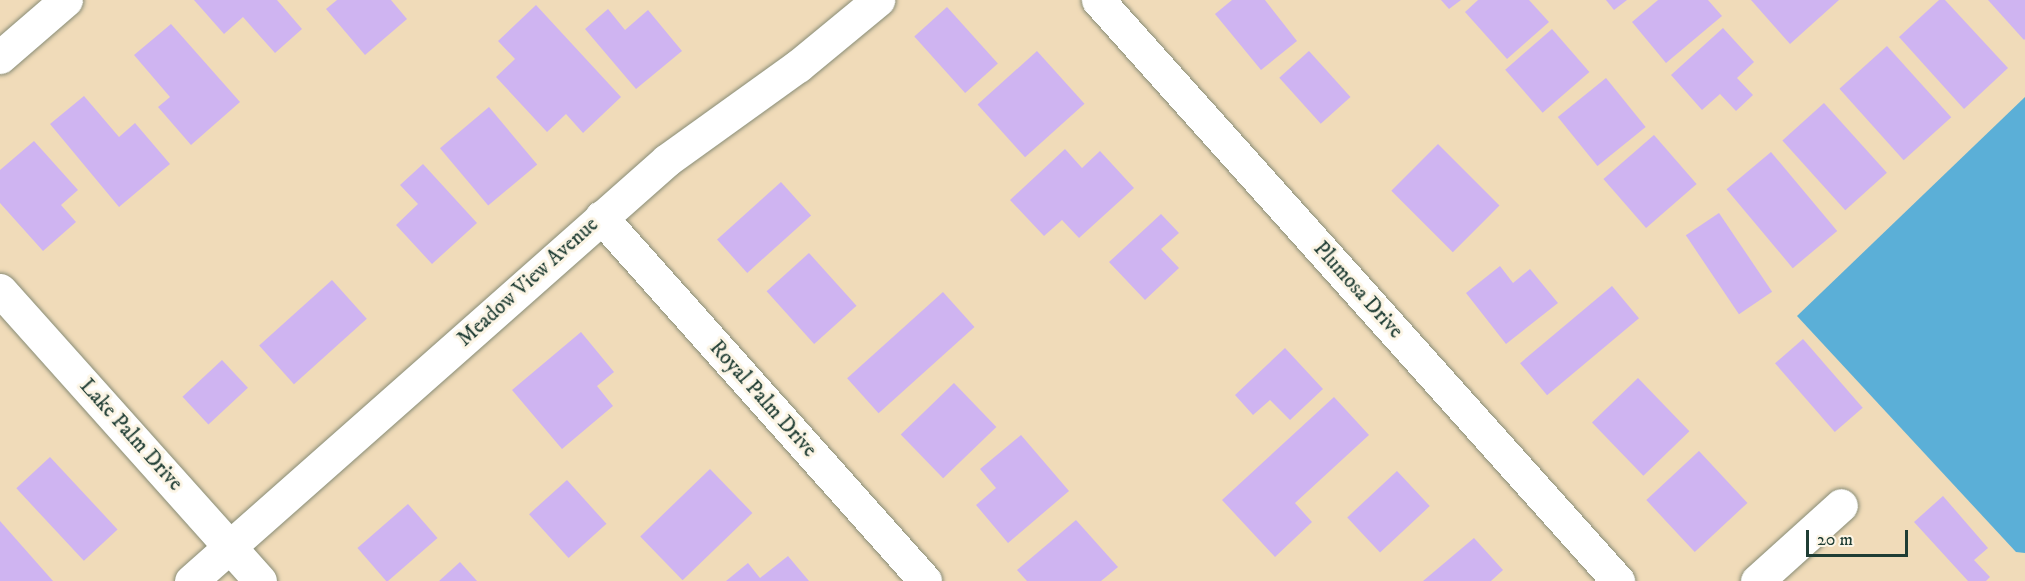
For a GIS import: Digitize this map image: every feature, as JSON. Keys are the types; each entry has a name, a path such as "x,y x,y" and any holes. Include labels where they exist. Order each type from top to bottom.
{"street":[{"path":"0,57 66,0"},
{"name":"Meadow View Avenue","path":"191,581 667,160 798,66 878,0"},
{"name":"Plumosa Drive","path":"1098,0 1618,581"},
{"name":"Royal Palm Drive","path":"601,218 926,581"},
{"name":"Lake Palm Drive","path":"0,290 260,581"},
{"path":"1757,581 1840,505"}],"water":[{"path":"2025,97 2025,553 2016,552 1797,316"}],"building":[{"path":"194,0 277,0 302,29 275,53 243,17 224,34"},
{"path":"337,0 391,0 407,19 365,55 326,9"},
{"path":"1232,0 1265,0 1297,41 1261,70 1215,14"},
{"path":"1441,0 1461,0 1449,9"},
{"path":"1478,0 1529,0 1549,22 1507,59 1465,12"},
{"path":"1606,0 1627,0 1614,10"},
{"path":"1658,0 1708,0 1722,16 1666,63 1632,22"},
{"path":"1751,0 1839,0 1790,44"},
{"path":"1939,0 1945,0 2008,68 1964,109 1899,37"},
{"path":"1988,0 2025,0 2024,40"},
{"path":"536,5 621,97 583,133 566,114 547,132 496,77 515,59 498,41"},
{"path":"947,7 998,63 965,93 914,36"},
{"path":"608,9 625,30 648,10 682,51 636,89 585,29"},
{"path":"171,24 240,102 191,145 158,107 170,97 134,55"},
{"path":"1723,28 1754,62 1737,78 1753,95 1736,111 1720,94 1702,110 1671,75"},
{"path":"1552,29 1589,72 1543,113 1505,70"},
{"path":"1887,46 1951,117 1904,160 1839,89"},
{"path":"1037,51 1085,104 1025,157 978,105"},
{"path":"1309,51 1350,97 1321,124 1279,78"},
{"path":"1606,78 1646,127 1597,166 1558,117"},
{"path":"84,96 119,137 135,123 170,164 119,207 50,124"},
{"path":"1824,103 1887,173 1845,210 1782,140"},
{"path":"489,107 537,164 488,206 440,148"},
{"path":"1654,135 1697,184 1646,228 1603,179"},
{"path":"34,141 78,190 61,205 76,222 43,251 0,203 0,170"},
{"path":"1438,144 1500,206 1453,252 1391,191"},
{"path":"1065,149 1082,168 1100,151 1134,188 1079,238 1062,220 1044,236 1010,200"},
{"path":"1771,152 1837,231 1793,268 1727,189"},
{"path":"423,164 477,223 432,264 396,225 418,204 400,185"},
{"path":"781,182 811,215 747,273 717,240"},
{"path":"1719,213 1772,292 1739,314 1686,235"},
{"path":"1161,214 1179,233 1161,249 1179,268 1145,300 1109,262"},
{"path":"809,253 857,306 814,344 767,291"},
{"path":"1500,266 1513,283 1530,269 1558,303 1506,344 1466,293"},
{"path":"332,280 367,319 294,384 259,346"},
{"path":"1612,286 1639,318 1547,395 1520,363"},
{"path":"943,292 974,327 879,413 847,378"},
{"path":"581,332 614,372 597,386 613,406 562,449 512,390"},
{"path":"1803,339 1863,408 1835,432 1775,363"},
{"path":"1285,348 1323,389 1290,420 1270,400 1253,415 1235,395"},
{"path":"222,360 248,388 208,425 183,397"},
{"path":"1638,378 1689,431 1643,476 1592,422"},
{"path":"954,383 996,427 943,478 901,434"},
{"path":"1334,397 1369,435 1295,503 1312,522 1275,557 1222,500"},
{"path":"1021,435 1069,491 1008,543 976,505 996,488 980,469"},
{"path":"1699,451 1747,503 1695,552 1646,500"},
{"path":"50,457 118,529 84,561 16,488"},
{"path":"710,469 752,513 683,580 640,536"},
{"path":"1397,471 1430,506 1380,552 1347,517"},
{"path":"567,480 606,524 569,558 529,514"},
{"path":"1943,496 1988,548 1974,560 1990,577 1986,581 1968,581 1914,522"},
{"path":"408,504 438,538 388,581 357,548"},
{"path":"1076,520 1118,567 1101,581 1027,581 1017,570"},
{"path":"0,521 53,581 0,581"},
{"path":"1474,538 1503,570 1491,581 1423,581"},
{"path":"788,556 809,581 726,581 748,563 760,578"},
{"path":"460,562 477,581 439,581"}]}
